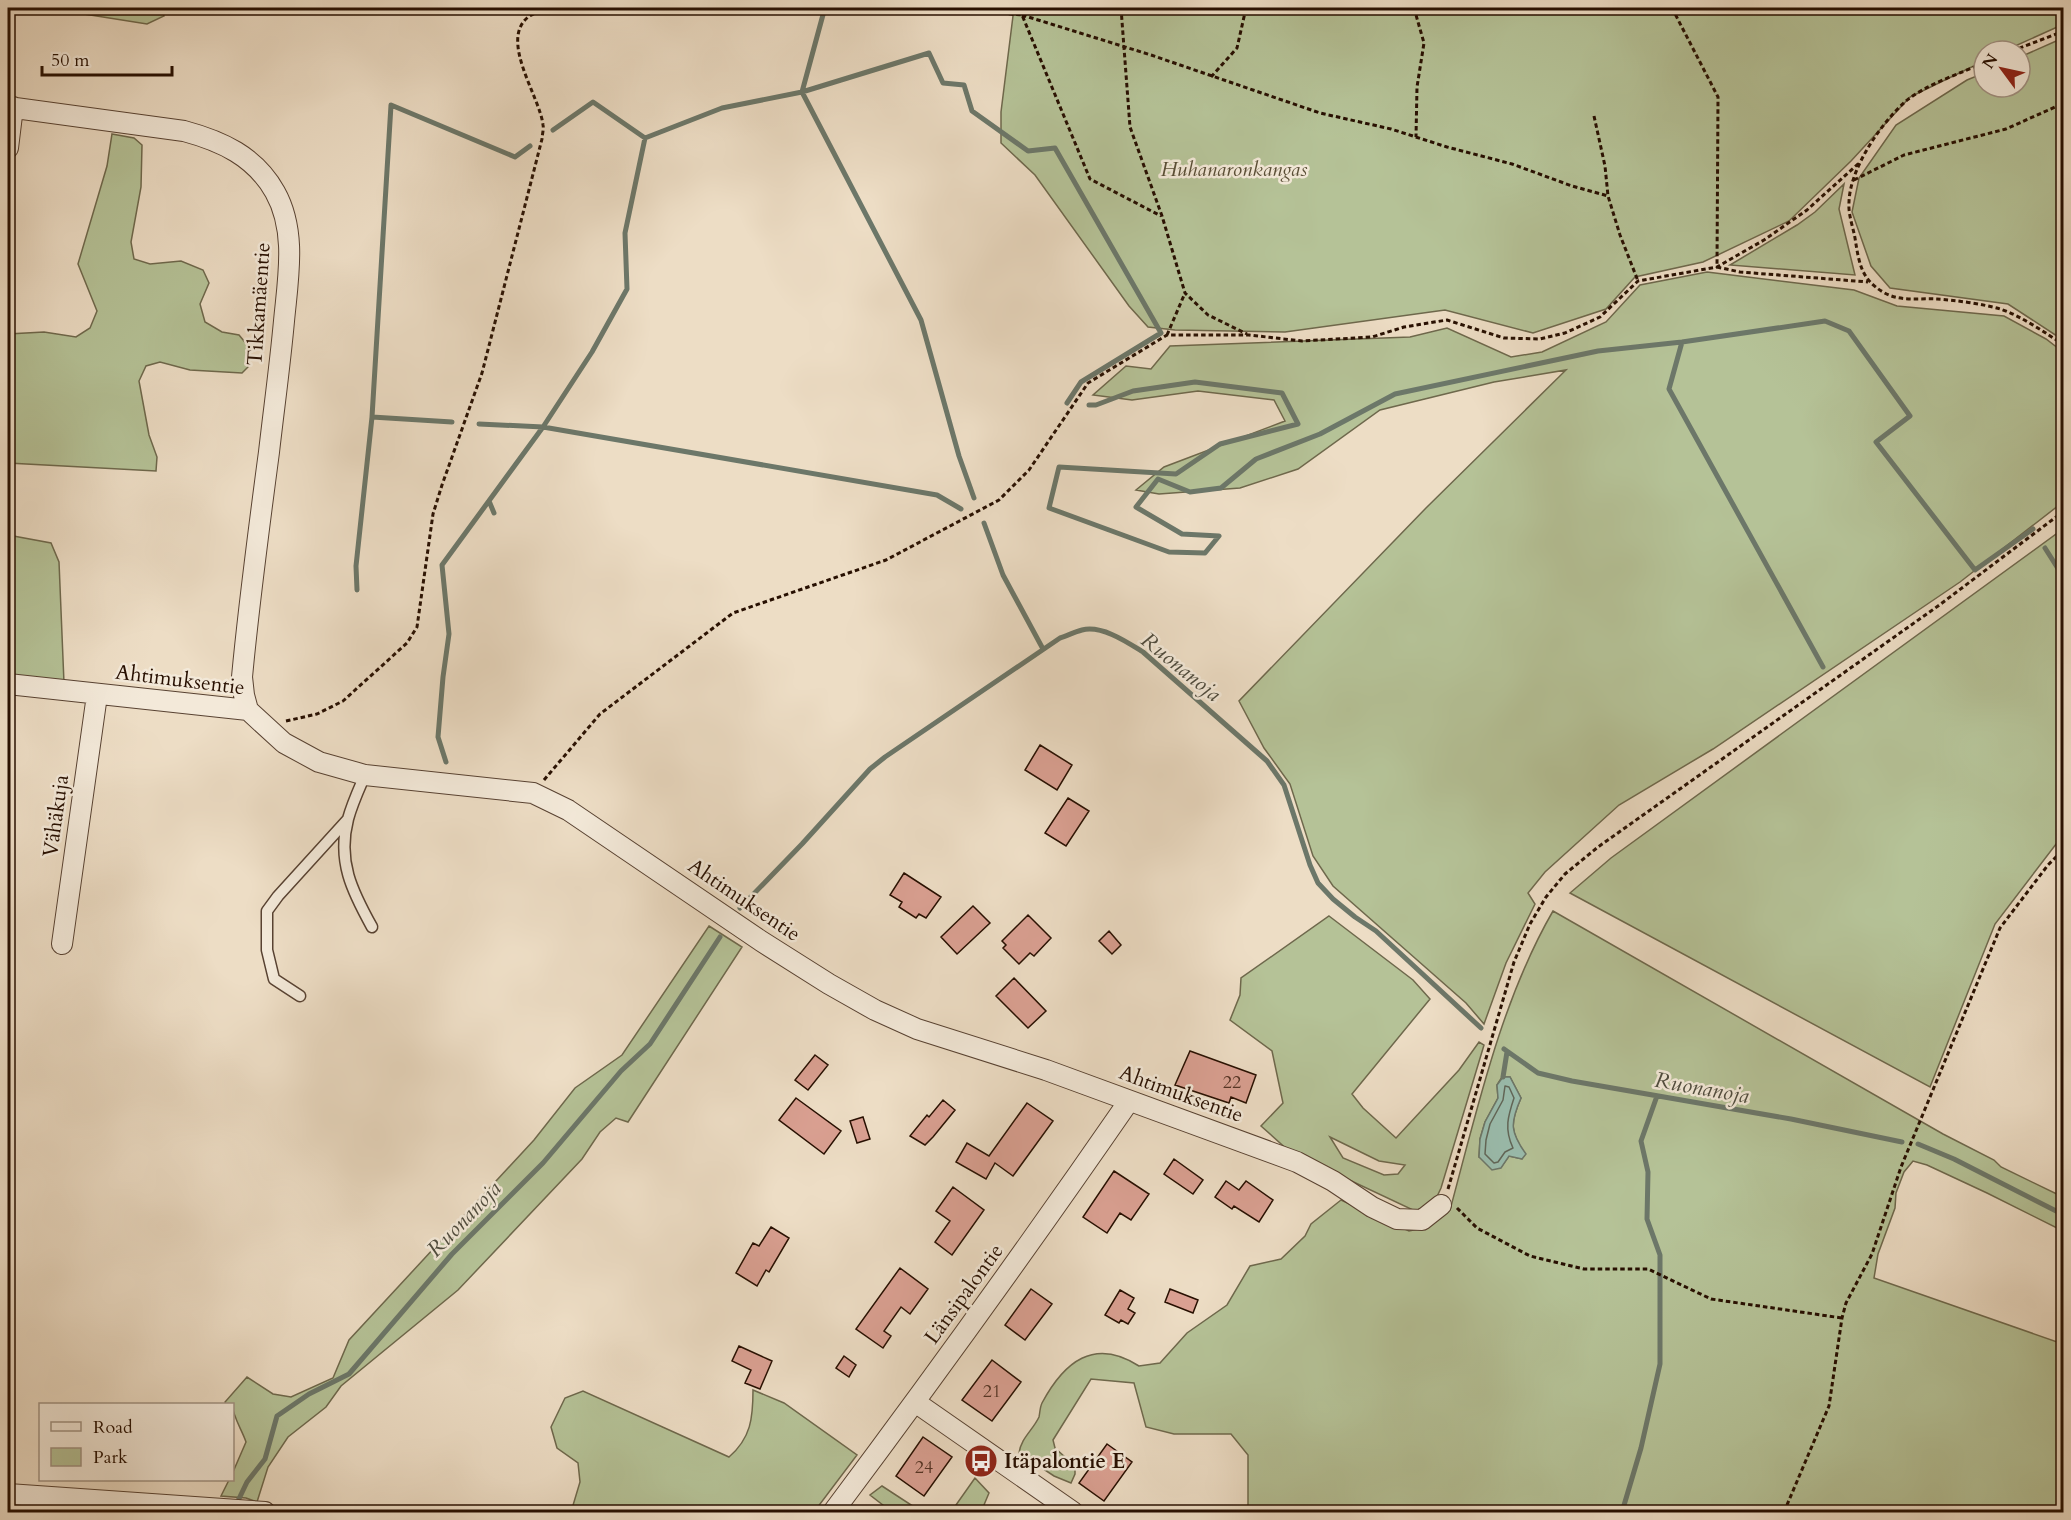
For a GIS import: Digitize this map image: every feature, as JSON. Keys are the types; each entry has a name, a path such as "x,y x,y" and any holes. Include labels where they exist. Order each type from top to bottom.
{"street":[{"path":"8,148 10,107"},
{"name":"Tikkamäentie","path":"10,107 184,131 209,138 229,146 248,158 264,173 284,213 288,234 289,264 281,358 242,677 248,710"},
{"name":"Ahtimuksentie","path":"8,684 248,710 284,743 319,762 365,775 534,792 568,810 761,941 829,984 875,1010 917,1029 1046,1070 1298,1162 1397,1219 1422,1220 1431,1215 1443,1201"},
{"name":"Vähäkuja","path":"62,944 97,695"},
{"name":"Länsipalontie","path":"833,1512 1058,1205 1129,1101"},
{"path":"915,1402 1072,1512"},
{"path":"8,1494 256,1512"}],"lane":[{"path":"365,775 348,819 344,848 345,867 372,927"},
{"path":"300,996 274,979 267,950 267,911 348,819"}],"path":[{"path":"265,726 317,714 343,701 407,643 417,627 433,514 482,373 542,139 543,125 523,68 518,42 519,27 528,17 558,8"},
{"path":"949,8 1022,15 1151,55 1320,113 1391,129 1512,164 1572,186 1608,196"},
{"path":"1121,8 1130,127 1162,216 1185,293 1208,315 1249,335"},
{"path":"1211,77 1237,48 1246,8"},
{"path":"1414,8 1424,44 1417,87 1416,137"},
{"path":"1672,8 1718,97 1718,267"},
{"path":"1022,15 1090,179 1162,216"},
{"path":"2032,43 2064,31"},
{"path":"1868,282 1860,265 1849,204 1852,181 1859,163 1882,129 1907,100 1939,82 1972,68"},
{"path":"1852,181 1904,154 2007,129 2064,103"},
{"path":"1594,116 1605,166 1608,196 1638,281"},
{"path":"534,792 600,714 733,613 886,560 999,500 1029,470 1088,384 1167,335 1249,335 1302,341 1372,337 1404,327 1447,320 1504,338 1540,339 1565,333 1600,317 1638,281 1718,267 1764,240 1807,210 1859,163"},
{"path":"1718,267 1750,273 1868,282 1886,294 1910,300 1938,299 2001,309 2064,345"},
{"path":"1167,335 1185,293"},
{"path":"1842,1318 1712,1299 1648,1269 1584,1269 1530,1256 1477,1228 1443,1201 1514,962 1535,915 1565,874 1598,847 1938,606 2064,511"},
{"path":"1784,1512 1829,1406 1846,1303 1872,1254 1902,1167 2000,928 2048,865 2064,849"}],"green space":[{"path":"46,8 160,8 164,16 147,24"},
{"name":"Huhanaronkangas","path":"1014,8 2063,8 2064,24 2031,39 1972,39 1972,67 1910,97 1851,161 1789,221 1703,262 1635,277 1606,309 1533,333 1445,310 1285,332 1175,330 1148,327 1129,306 1035,175 1001,143 1001,112"},
{"path":"2063,38 2063,340 2008,304 1890,288 1871,266 1852,212 1859,178 1896,125 1972,78 1972,99 2032,99 2032,52"},
{"path":"112,134 134,138 142,145 141,187 131,242 134,259 150,264 181,261 203,270 209,283 200,304 205,322 222,332 239,335 249,347 248,367 242,373 190,370 160,362 146,366 139,381 149,435 157,457 156,471 8,463 8,334 44,332 76,337 90,328 97,311 78,264 107,166"},
{"path":"1844,184 1839,209 1855,275 1730,265 1797,225 1815,212"},
{"path":"1707,272 1854,290 1897,306 2004,316 2046,339 2063,352 2063,502 1960,582 1713,749 1619,805 1545,872 1528,893 1535,904 1506,963 1484,1024 1466,1003 1333,886 1313,856 1290,784 1264,748 1239,701 1426,508 1566,370 1494,382 1380,410 1298,469 1240,488 1159,494 1136,490 1164,467 1285,421 1274,400 1198,391 1132,400 1093,395 1126,366 1151,369 1170,346 1410,337 1447,328 1511,357 1542,352 1606,322 1640,285"},
{"path":"2063,529 2063,835 1995,924 1930,1087 1570,893 1611,858"},
{"path":"8,535 51,543 59,562 64,683 8,675"},
{"path":"1553,911 1943,1134 1994,1160 2001,1167 2063,1197 2063,1231 1927,1165 1913,1161 1904,1172 1896,1193 1895,1208 1878,1254 1874,1278 2063,1344 2063,1512 1248,1512 1248,1455 1231,1434 1174,1434 1146,1427 1134,1383 1091,1379 1053,1440 1055,1448 1075,1466 1075,1474 1071,1483 1054,1476 1019,1453 1022,1443 1039,1417 1042,1403 1060,1376 1070,1366 1094,1354 1108,1354 1123,1358 1139,1366 1160,1363 1187,1333 1227,1305 1250,1266 1281,1259 1305,1236 1311,1224 1341,1200 1409,1231 1428,1227 1450,1210 1492,1057 1519,982","holes":["1502,1077 1510,1077 1521,1098 1513,1127 1516,1139 1525,1154 1522,1159 1509,1156 1501,1167 1479,1157 1480,1139 1485,1122 1498,1098 1497,1085"]},
{"path":"1329,916 1413,980 1430,999 1352,1094 1363,1108 1396,1138 1459,1070 1479,1042 1484,1045 1441,1188 1434,1203 1415,1211 1290,1152 1261,1126 1283,1103 1272,1051 1230,1020 1240,995 1241,978","holes":["1330,1137 1379,1161 1405,1165 1398,1174 1384,1175 1343,1158"]},
{"path":"709,926 742,947 628,1122 616,1118 600,1132 582,1159 458,1290 341,1386 326,1407 288,1437 268,1467 257,1502 246,1498 221,1496 228,1481 234,1481 234,1470 246,1442 236,1419 234,1403 225,1402 247,1377 273,1394 291,1397 333,1378 349,1340 534,1140 575,1088 622,1055"},
{"path":"753,1390 784,1403 857,1455 814,1512 571,1512 580,1482 578,1463 557,1448 551,1427 565,1398 583,1391 729,1457 742,1442 749,1427"},
{"path":"975,1478 989,1493 981,1512 951,1512"},
{"path":"882,1486 922,1512 892,1512 870,1495"},
{"path":"8,1506 43,1509 42,1512 8,1512"}],"water":[{"path":"1503,1077 1510,1077 1521,1098 1513,1127 1526,1154 1522,1159 1509,1156 1501,1168 1492,1170 1479,1157 1480,1139 1485,1122 1498,1098 1497,1085"}],"building":[{"path":"1040,745 1072,765 1057,790 1025,770"},
{"path":"1068,798 1089,811 1066,846 1045,833"},
{"path":"904,873 941,897 926,918 919,914 916,918 899,907 902,902 890,895"},
{"path":"973,906 990,923 957,954 941,937"},
{"path":"1028,915 1051,938 1034,956 1030,953 1019,964 1003,948 1006,945 1002,941"},
{"path":"1109,931 1121,945 1112,954 1099,941"},
{"path":"1014,978 1046,1011 1028,1028 996,996"},
{"path":"1190,1051 1256,1075 1246,1103 1231,1097 1229,1103 1175,1085"},
{"path":"815,1055 828,1065 808,1090 795,1080"},
{"path":"796,1098 841,1131 824,1154 779,1120"},
{"path":"943,1100 955,1110 933,1137 925,1145 910,1136 927,1115 929,1117"},
{"path":"1027,1103 1053,1121 1013,1176 995,1163 986,1179 956,1162 967,1143 989,1156"},
{"path":"863,1117 870,1139 857,1143 850,1121"},
{"path":"1174,1159 1203,1180 1193,1194 1164,1174"},
{"path":"1114,1171 1149,1194 1131,1220 1120,1213 1107,1233 1083,1217"},
{"path":"1226,1181 1239,1190 1246,1181 1273,1200 1259,1222 1234,1206 1232,1209 1215,1197"},
{"path":"953,1187 984,1210 952,1255 935,1242 950,1221 936,1211"},
{"path":"771,1227 789,1238 769,1272 766,1270 757,1286 736,1273 753,1243 759,1246"},
{"path":"900,1268 928,1289 910,1314 901,1307 884,1331 891,1336 883,1348 856,1329"},
{"path":"1031,1289 1052,1304 1025,1340 1005,1325"},
{"path":"1170,1289 1198,1300 1193,1313 1165,1302"},
{"path":"1120,1290 1134,1298 1128,1309 1135,1313 1128,1324 1121,1320 1119,1323 1105,1315"},
{"path":"739,1346 772,1361 760,1389 745,1383 751,1370 732,1361"},
{"path":"844,1356 856,1365 849,1377 836,1368"},
{"path":"992,1360 1021,1382 992,1421 962,1400"},
{"path":"923,1437 952,1457 924,1496 896,1476"},
{"path":"1107,1444 1132,1462 1104,1501 1079,1483"}],"waterway":[{"path":"824,11 802,92 921,320 959,456 974,498"},
{"path":"553,130 593,102 645,138 722,108 802,92 929,53 943,83 964,85 972,111 1028,151 1055,148 1161,333 1081,382 1067,403"},
{"path":"357,590 356,566 372,417 391,105 515,157 530,146"},
{"path":"446,762 438,737 449,634 442,565 543,427 592,352 627,289 625,233 645,138"},
{"path":"1089,405 1096,405 1133,391 1195,382 1282,393 1298,424 1220,444 1176,474 1059,467 1049,508 1169,552 1205,553 1219,536 1182,534 1136,507 1158,479 1190,492 1221,488 1256,459 1320,434 1395,394 1598,351 1682,342 1825,321 1849,331 1910,416 1876,442 1975,570 2033,529"},
{"path":"1682,342 1669,389 1823,667"},
{"path":"372,417 452,422"},
{"path":"479,424 543,427 937,495 961,509"},
{"path":"489,501 494,513"},
{"path":"984,523 1003,575 1043,649"},
{"path":"2045,548 2064,578"},
{"name":"Ruonanoja","path":"740,908 870,769 885,757 1060,638 1082,630 1098,630 1114,635 1143,652 1267,761 1284,785 1318,883 1333,899 1376,931 1481,1028"},
{"name":"Ruonanoja","path":"236,1505 247,1482 265,1459 277,1416 309,1394 349,1374 452,1254 543,1163 621,1071 650,1044 720,937"},
{"name":"Ruonanoja","path":"1504,1049 1538,1073 1572,1081 1791,1119 1902,1142"},
{"path":"1503,1077 1507,1052"},
{"path":"1622,1512 1641,1448 1660,1364 1660,1255 1647,1219 1648,1172 1641,1141 1657,1096"},
{"name":"Ruonanoja","path":"1918,1144 1954,1159 2064,1215"}],"place":[{"name":"Itäpalontie E","path":"981,1461"}]}
